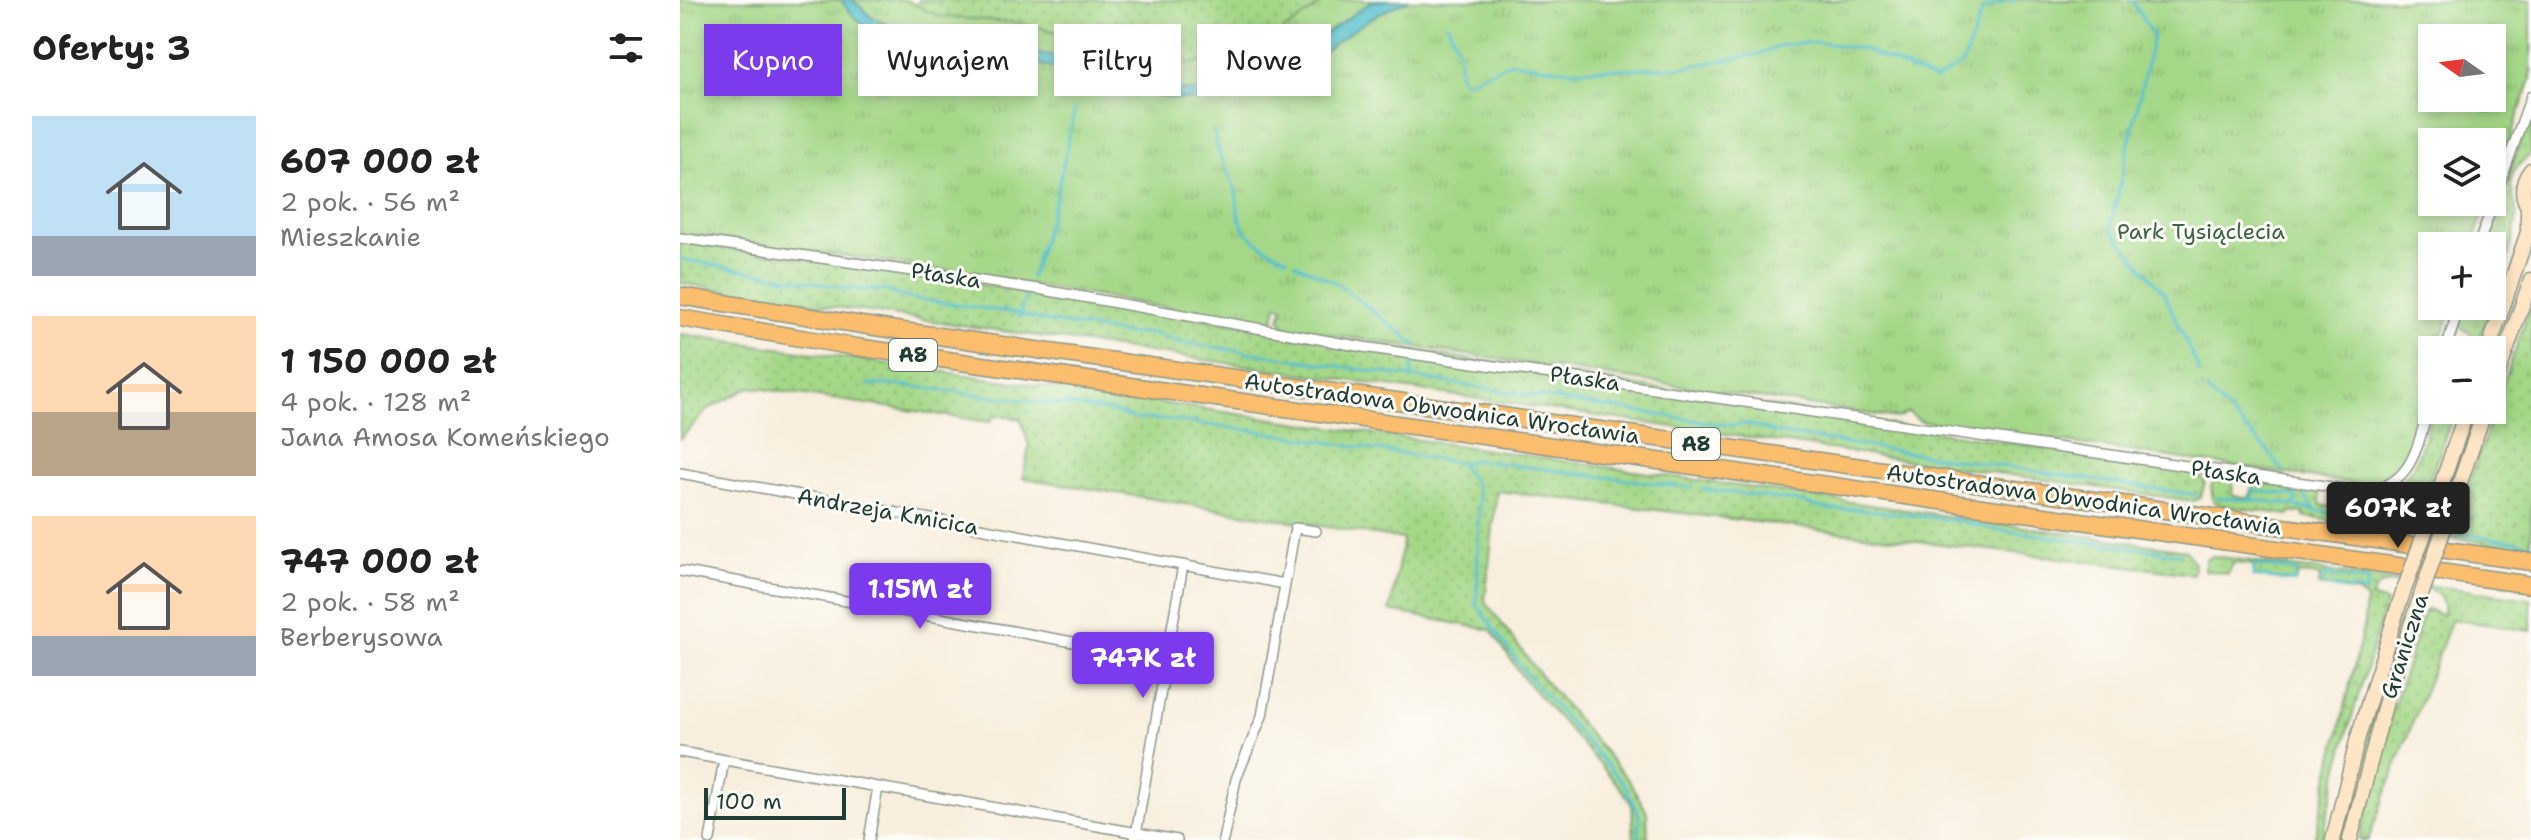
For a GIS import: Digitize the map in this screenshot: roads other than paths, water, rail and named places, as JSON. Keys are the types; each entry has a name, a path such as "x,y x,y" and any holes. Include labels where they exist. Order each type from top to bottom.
{"highway":[{"name":"Autostradowa Obwodnica Wrocławia","path":"680,296 890,329 2531,562"},
{"name":"Autostradowa Obwodnica Wrocławia","path":"680,318 856,347 2531,585"}],"main road":[{"path":"2493,336 2528,232 2530,209 2523,195 2523,182 2531,170"},
{"path":"2506,351 2531,280"},
{"name":"Graniczna","path":"2333,840 2358,737 2399,604 2462,424"},
{"name":"Graniczna","path":"2350,840 2386,701 2480,424"}],"street":[{"path":"2483,232 2531,96"},
{"name":"Płaska","path":"680,238 1026,287 1363,347 2353,490 2378,490 2403,475 2413,457 2423,424"},
{"name":"Andrzeja Kmicica","path":"680,473 1285,584"},
{"path":"1223,840 1236,779 1262,716 1295,528 1316,531"},
{"path":"1136,836 1183,565"},
{"path":"680,571 1167,659"},
{"path":"680,752 1136,836 1177,840"},
{"path":"710,840 724,760"},
{"path":"869,840 878,787"}],"water":[{"path":"841,0 853,0 871,17 886,24 863,24"},
{"path":"1411,0 1388,9 1331,46 1331,30 1372,1"},
{"path":"1038,54 1054,56 1054,68 1038,65"},
{"path":"1181,90 1197,92 1197,96 1237,96 1214,100 1158,96 1181,96"}],"waterway":[{"path":"2009,1 2014,0"},
{"path":"2132,0 2153,36 2110,228 2164,293 2200,373"},
{"path":"1447,23 1458,49 1460,77 1466,82 1511,62 1567,70 1684,67 1756,55 1783,45 1817,42 1863,49 1935,80 1963,63 1983,10 2003,2"},
{"path":"1031,278 1058,190 1075,108"},
{"path":"1214,133 1237,195 1244,228 1256,241 1287,258"},
{"path":"680,259 852,289 883,290 908,298 1015,313 1128,334 1151,333 1180,342 1726,425 1747,424 1777,433 2196,495"},
{"path":"1295,263 1338,284 1416,345"},
{"path":"1019,317 1026,295"},
{"path":"1411,378 1413,362"},
{"path":"867,385 900,385 1111,411 1132,418"},
{"path":"2206,389 2266,449 2282,470"},
{"path":"1137,419 1171,420 1264,432 1459,463 1474,482 1479,497 1477,605 1527,675 1623,783 1639,814 1639,840"},
{"path":"1460,464 1473,460 1692,488"},
{"path":"1702,489 1796,501 1830,510 1857,509 1962,521 1986,528 2180,554"},
{"path":"2254,490 2296,496 2295,505 2253,500 2254,490"},
{"path":"2298,507 2316,511 2303,494"},
{"path":"2217,498 2254,500"},
{"path":"2316,511 2377,519 2379,508 2337,501 2335,512"},
{"path":"2377,519 2420,528"},
{"path":"2448,532 2531,544"},
{"path":"2254,565 2297,571 2295,582 2253,576 2254,565"},
{"path":"2325,575 2368,582 2366,592 2323,586 2325,575"}],"park label":[{"name":"Park Tysiąclecia","path":"2201,231"}]}
